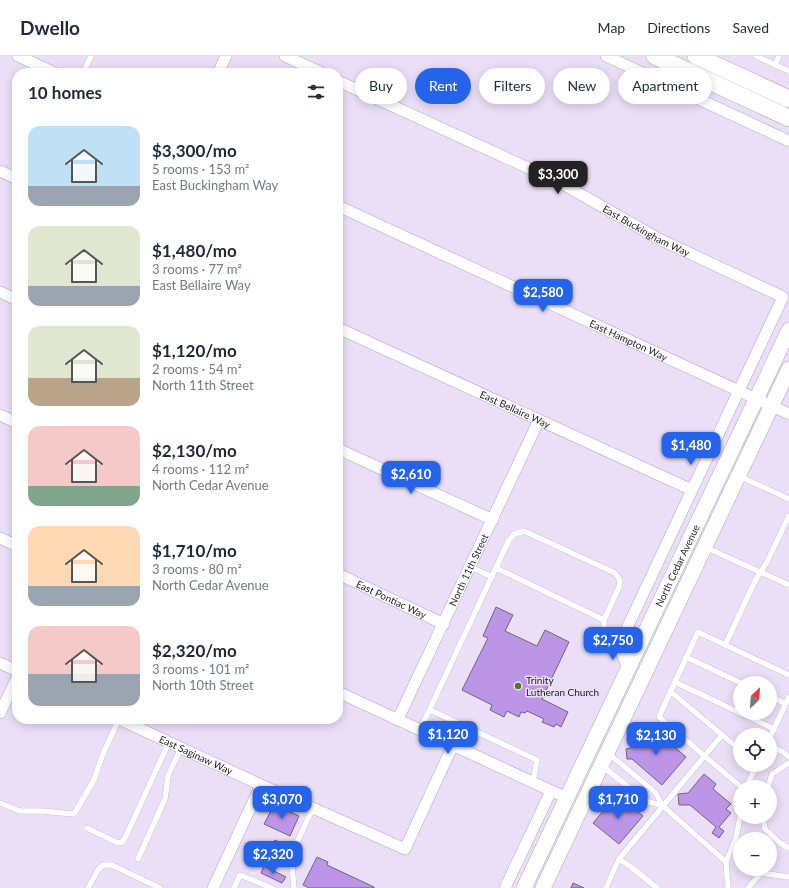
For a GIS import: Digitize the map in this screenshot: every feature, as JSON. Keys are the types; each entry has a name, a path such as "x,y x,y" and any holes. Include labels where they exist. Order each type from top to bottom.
{"main road":[{"path":"655,56 789,118"},
{"path":"696,56 714,62 789,99"},
{"name":"North Cedar Avenue","path":"526,887 789,330"},
{"name":"North Cedar Avenue","path":"544,885 789,369"},
{"path":"604,759 598,758 598,753 631,682 628,669"},
{"path":"544,885 543,873 547,859 570,809 570,804 567,798"}],"street":[{"path":"19,56 44,68"},
{"path":"220,68 226,56"},
{"path":"285,56 311,68"},
{"path":"606,56 789,141"},
{"name":"East Buckingham Way","path":"343,83 560,183 657,238 783,297 739,390"},
{"path":"0,171 12,177"},
{"name":"East Hampton Way","path":"343,208 789,413"},
{"path":"0,292 12,298"},
{"name":"East Bellaire Way","path":"343,330 692,490"},
{"path":"628,669 621,642 739,390"},
{"path":"0,415 12,421"},
{"name":"North 11th Street","path":"398,719 539,420"},
{"path":"343,451 493,520"},
{"path":"0,538 12,544"},
{"name":"East Pontiac Way","path":"343,576 444,624"},
{"path":"0,663 12,669"},
{"path":"0,714 12,689"},
{"path":"343,694 567,798"},
{"name":"East Saginaw Way","path":"130,724 261,785 405,849 453,745"},
{"path":"212,888 261,785"},
{"path":"505,888 551,791"}],"lane":[{"path":"85,68 91,56"},
{"path":"756,56 789,71"},
{"path":"775,65 779,56"},
{"path":"738,476 789,499"},
{"path":"725,644 757,577 787,526 789,516"},
{"path":"420,730 508,542 514,534 524,531 615,573 620,580 619,587 604,620 604,629 621,642"},
{"path":"705,546 789,585"},
{"path":"471,567 492,577"},
{"path":"496,568 604,620"},
{"path":"733,780 659,717 698,632 789,674"},
{"path":"686,657 733,679"},
{"path":"675,682 733,710"},
{"path":"670,691 733,744"},
{"path":"774,728 789,697"},
{"path":"777,700 786,704"},
{"path":"430,710 537,760 533,782"},
{"path":"755,720 772,728"},
{"path":"0,803 20,811 41,810 74,814 94,780 103,754 117,724"},
{"path":"606,888 619,859 722,735"},
{"path":"87,828 118,842 122,842 170,742"},
{"path":"138,859 165,799 168,776 181,748"},
{"path":"777,749 789,757"},
{"path":"604,759 646,801 663,806"},
{"path":"604,759 655,792 663,806 726,862"},
{"path":"770,780 772,774 789,763"},
{"path":"287,888 294,886 291,856 313,808"},
{"path":"765,824 765,829 780,843 789,848"},
{"path":"728,888 726,862 733,849"},
{"path":"619,859 657,888"},
{"path":"88,888 98,870 103,865 112,865 157,887"},
{"path":"234,888 240,875 272,888"},
{"path":"777,875 789,877"},
{"path":"748,888 756,876"}],"building":[{"path":"496,607 513,615 505,631 537,646 545,630 569,642 542,699 568,712 561,727 556,724 554,727 542,722 544,719 527,711 525,713 521,712 519,717 507,711 504,717 490,710 492,705 462,690 488,638 483,636"},
{"path":"645,730 656,738 659,734 686,757 662,785 632,759 627,759 626,749 631,748"},
{"path":"704,774 716,784 713,789 731,804 726,809 731,813 719,827 724,831 719,838 712,833 716,827 690,805 679,805 678,794 688,793"},
{"path":"617,795 643,816 619,844 593,823"},
{"path":"274,805 299,816 290,836 264,824"},
{"path":"275,840 285,845 275,867 265,862"},
{"path":"317,857 328,862 327,865 374,888 309,888 303,885"},
{"path":"264,866 286,877 282,883 261,873"},
{"path":"573,883 584,888 571,888"}],"place":[{"name":"Trinity Lutheran Church","path":"518,686"}]}
